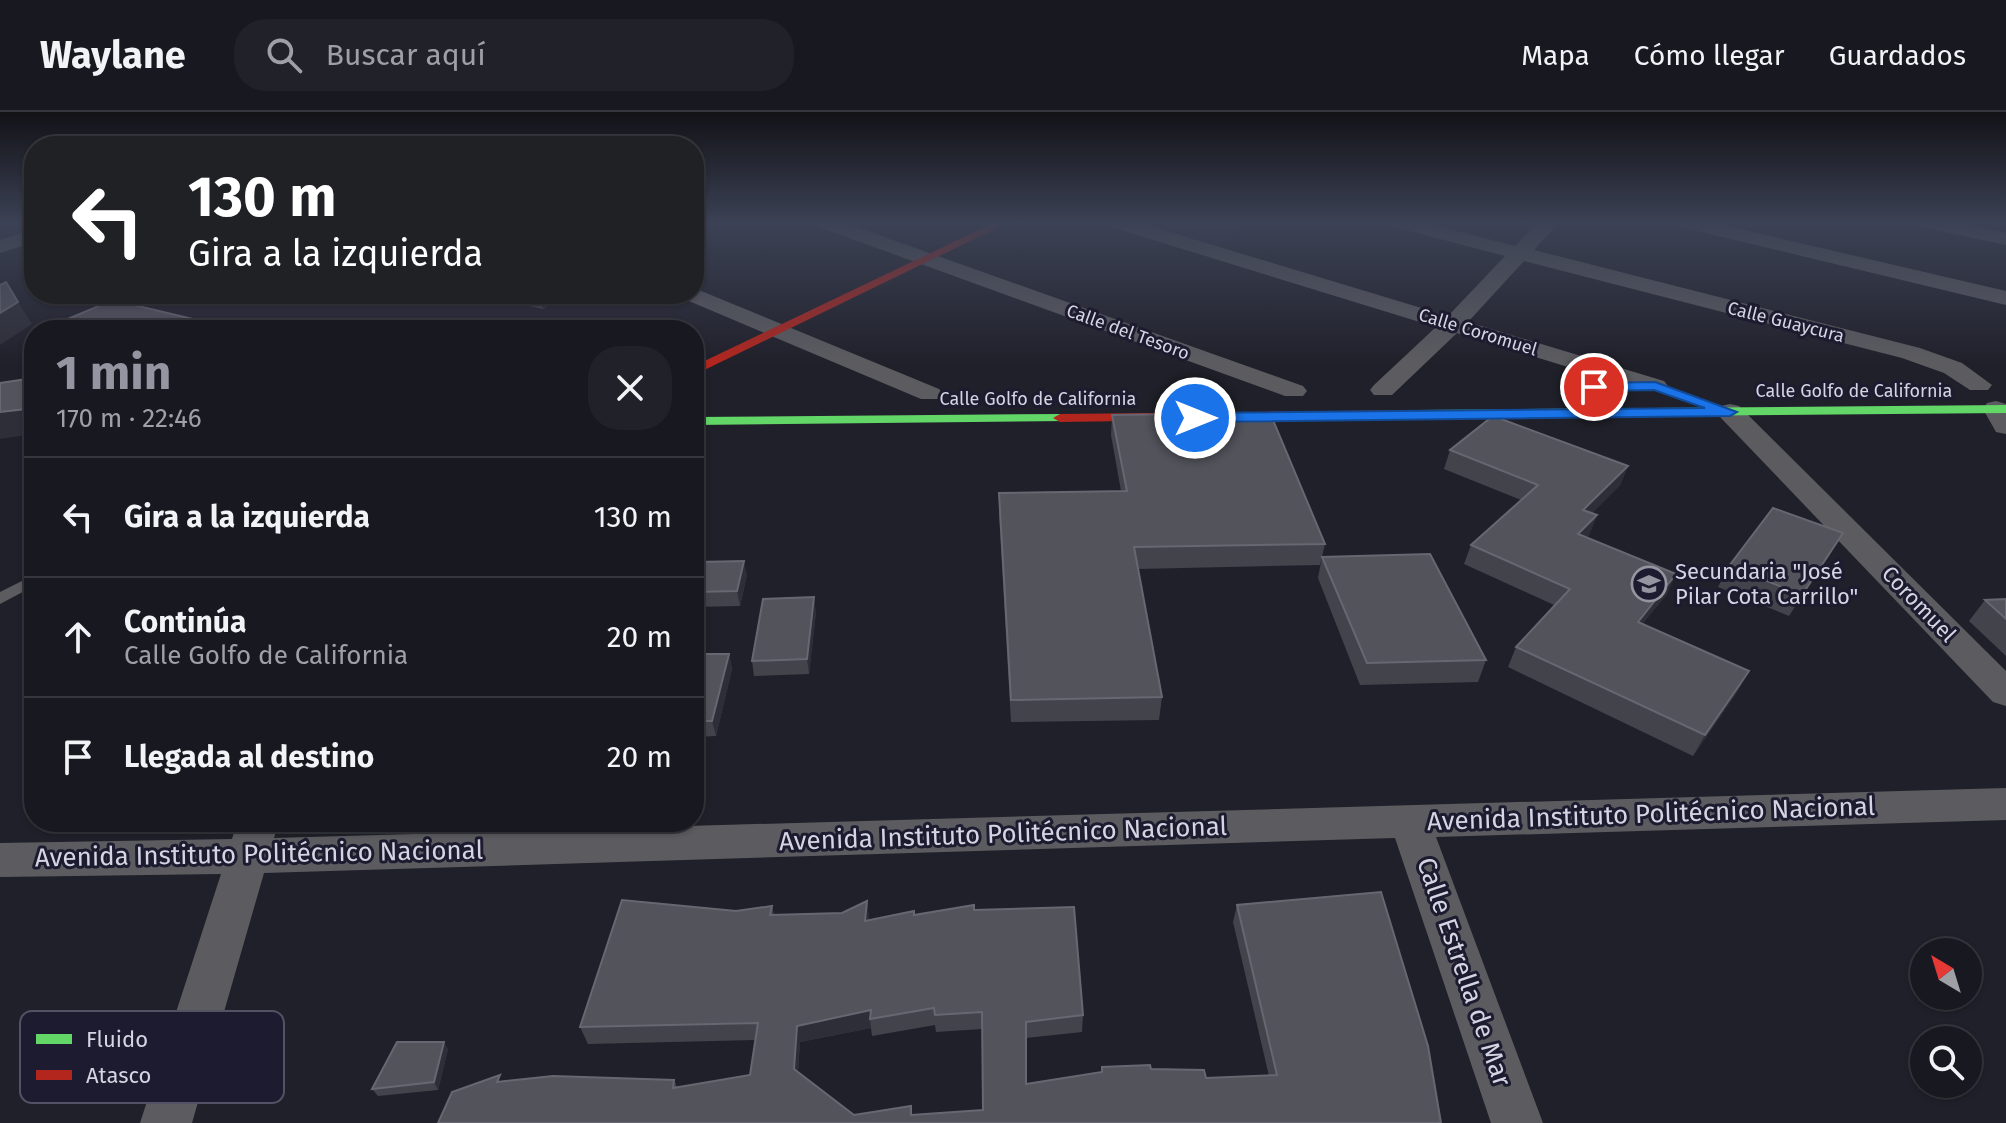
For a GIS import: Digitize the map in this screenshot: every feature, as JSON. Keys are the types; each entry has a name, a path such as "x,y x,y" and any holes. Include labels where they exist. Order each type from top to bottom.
{"street":[{"path":"704,366 903,270"},
{"name":"Calle del Tesoro","path":"953,270 1302,391"},
{"name":"Calle Coromuel","path":"1274,270 1668,389"},
{"path":"1375,390 1453,324 1501,270"},
{"name":"Calle Guaycura","path":"1581,270 1911,353 1953,368 1996,403"},
{"path":"1888,270 2006,298"},
{"path":"704,299 775,331 938,394"},
{"name":"Calle Golfo de California","path":"1949,385 1996,403"},
{"path":"1594,387 1668,389 1730,412"},
{"path":"1375,390 1413,390"},
{"path":"1233,392 1302,391 1306,417"},
{"name":"Calle Golfo de California","path":"883,394 938,394"},
{"name":"Calle Golfo de California","path":"704,421 1730,412 1996,403"},
{"name":"Coromuel","path":"1730,412 2006,693"},
{"name":"Avenida Instituto Politécnico Nacional","path":"0,860 252,839 1410,822 2006,804"},
{"name":"Calle Estrella de Mar","path":"1410,822 1517,1123"},
{"path":"200,1011 252,839"},
{"path":"166,1123 172,1103"}],"lane":[{"path":"0,599 24,586"}],"building":[{"path":"6,282 18,302 0,313 0,285"},
{"path":"103,304 130,304 197,320 65,320"},
{"path":"24,379 24,409 0,412 0,383"},
{"path":"1270,413 1325,544 1134,547 1162,697 1011,700 999,493 1127,491 1112,415"},
{"path":"1493,416 1628,466 1583,510 1597,515 1578,534 1676,574 1638,622 1749,671 1705,735 1516,647 1570,589 1471,545 1538,485 1450,450"},
{"path":"1773,508 1843,533 1802,595 1729,566"},
{"path":"1430,554 1486,660 1367,663 1322,557"},
{"path":"744,561 737,591 704,592 704,562"},
{"path":"814,597 807,659 752,661 763,599"},
{"path":"2006,599 2006,619 1985,600"},
{"path":"704,654 729,654 712,721 704,721"},
{"path":"1381,892 1428,1046 1441,1123 438,1123 452,1092 500,1075 497,1082 553,1076 674,1080 673,1088 750,1075 758,1023 580,1027 622,900 736,911 772,906 770,915 842,913 867,901 865,921 914,911 914,915 974,905 974,910 1074,907 1083,1015 1026,1022 1026,1084 1102,1072 1102,1067 1150,1065 1151,1069 1204,1070 1206,1078 1277,1075 1237,905","holes":["934,1008 935,1015 982,1012 983,1110 911,1115 911,1106 854,1115 794,1069 797,1026 871,1010 870,1019"]},
{"path":"397,1042 444,1042 434,1082 372,1089"}],"traffic: fast":[{"path":"1418,414 2006,409"},
{"path":"704,421 1060,418"}],"traffic: jam":[{"path":"704,366 904,270"},
{"path":"1060,418 1418,414"}],"place":[{"name":"Secundaria \"José Pilar Cota Carrillo\"","path":"1649,584"}],"route":[{"path":"1195,418 1730,412 1655,386 1594,387"}]}
